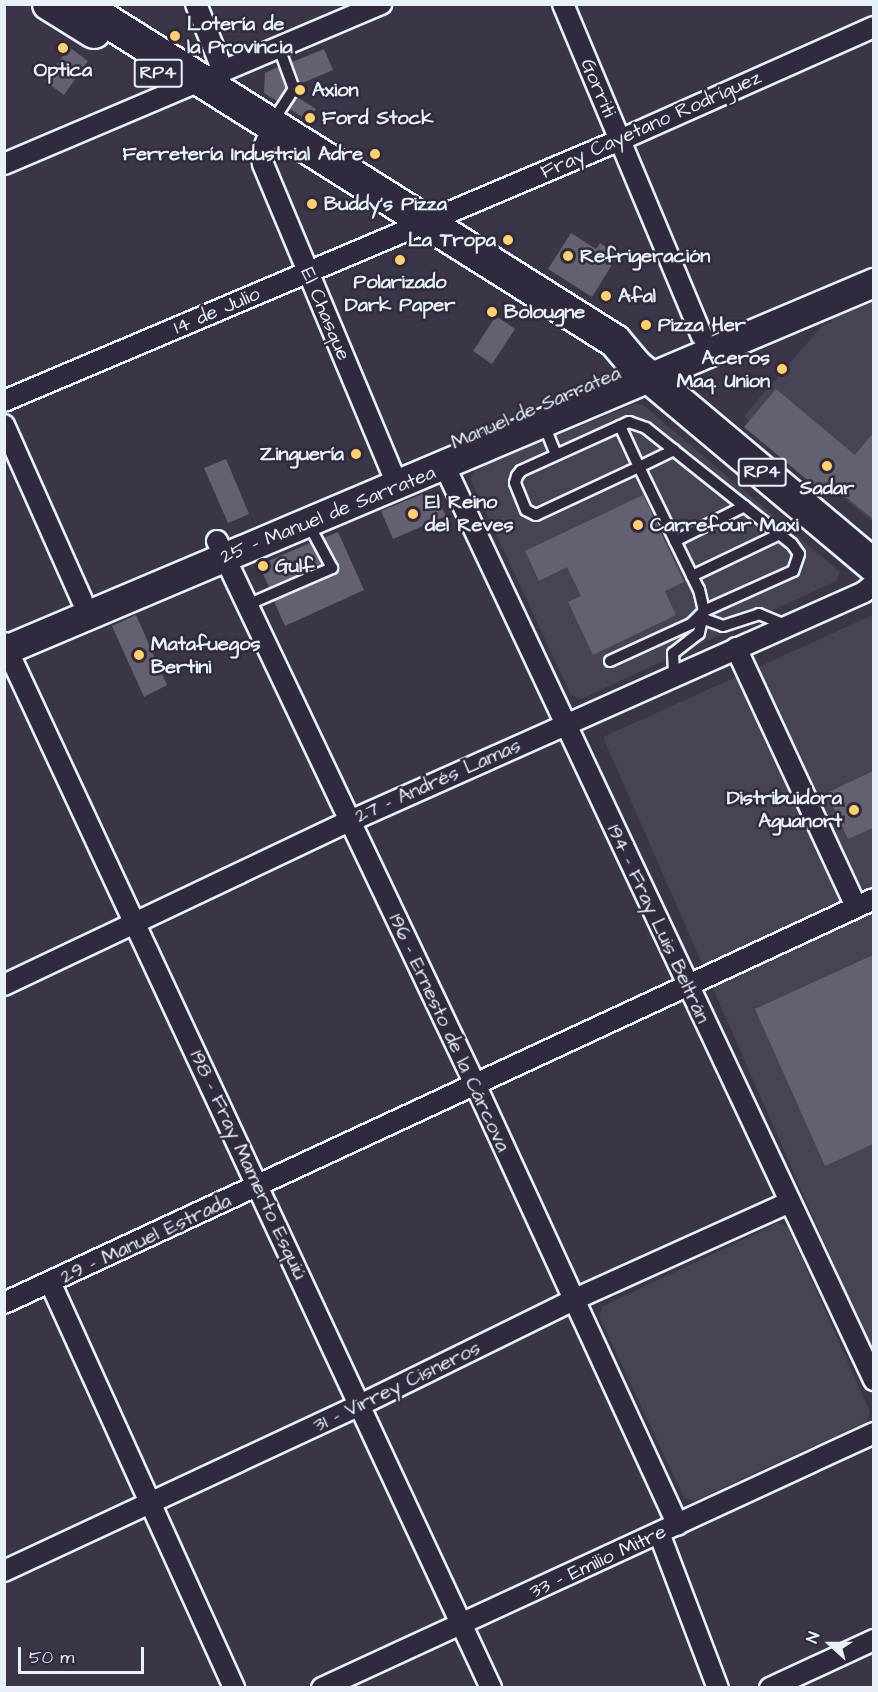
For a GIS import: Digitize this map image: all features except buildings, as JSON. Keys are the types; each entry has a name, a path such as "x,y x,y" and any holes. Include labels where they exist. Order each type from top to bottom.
{"main road":[{"name":"RP4","path":"49,4 202,80"},
{"name":"RP4","path":"80,4 202,80 269,132 418,225 615,341 643,372 873,566"},
{"path":"643,372 702,336 873,265"},
{"path":"643,372 873,283"},
{"name":"25 - Manuel de Sarratea","path":"5,644 220,549 308,523 394,478 445,467 544,425 643,372"},
{"name":"Manuel de Sarratea","path":"5,644 82,600 220,549 643,372"}],"street":[{"path":"196,4 202,80"},
{"path":"4,164 381,4"},
{"name":"Gorriti","path":"563,4 702,336"},
{"name":"Fray Cayetano Rodríguez","path":"418,225 620,140 873,27"},
{"name":"El Chasque","path":"269,132 262,153 263,164 394,478"},
{"name":"14 de Julio","path":"4,401 418,225"},
{"path":"4,425 82,600"},
{"name":"194 - Fray Luis Beltrán","path":"445,467 563,725 873,1380"},
{"name":"196 - Ernesto de la Cárcova","path":"220,549 348,822 475,1084 678,1525"},
{"name":"27 - Andrés Lamas","path":"4,985 348,822 674,674 864,592 873,584"},
{"name":"198 - Fray Mamerto Esquiú","path":"5,644 134,923 260,1186 490,1688"},
{"path":"736,648 865,903"},
{"name":"29 - Manuel Estrada","path":"4,1304 865,903"},
{"name":"31 - Virrey Cisneros","path":"4,1571 360,1405 573,1300 790,1202"},
{"path":"50,1282 234,1688"},
{"name":"33 - Emilio Mitre","path":"322,1688 873,1433"},
{"path":"659,1533 718,1688"},
{"path":"770,1688 873,1640"}],"lane":[{"path":"269,132 294,89 279,48"},
{"path":"610,661 691,624 704,615 793,571 799,554 780,534 674,450 638,424 620,426 556,454 517,476 515,483 531,513 536,515 674,450"},
{"path":"544,425 556,454"},
{"path":"620,426 692,576 704,615 695,639 673,653 674,674"},
{"path":"675,541 745,506"},
{"path":"247,605 332,568 308,523"},
{"path":"692,576 780,534"},
{"path":"704,615 723,626 759,614 787,626"}],"shaded area":[{"path":"873,299 873,522 744,416 822,326 832,322 830,317"},
{"name":"Carrefour Maxi","path":"635,404 643,405 840,572 836,581 581,699 571,695 470,478 475,469"},
{"path":"873,615 873,1354 603,737"},
{"path":"778,1223 788,1227 870,1412 866,1422 694,1501 684,1498 599,1316 603,1306"}],"place":[{"name":"Lotería de la Provincia","path":"175,36"},
{"name":"Optica","path":"63,48"},
{"name":"Axion","path":"300,90"},
{"name":"Ford Stock","path":"310,118"},
{"name":"Ferretería Industrial Adre","path":"375,154"},
{"name":"Buddy's Pizza","path":"312,204"},
{"name":"La Tropa","path":"508,240"},
{"name":"Refrigeración","path":"568,256"},
{"name":"Polarizado Dark Paper","path":"400,260"},
{"name":"Afal","path":"606,296"},
{"name":"Bolougne","path":"492,312"},
{"name":"Pizza Her","path":"646,325"},
{"name":"Aceros Maq. Union","path":"782,369"},
{"name":"Zinguería","path":"356,454"},
{"name":"Sadar","path":"827,466"},
{"name":"El Reino del Reves","path":"413,514"},
{"name":"Carrefour Maxi","path":"638,525"},
{"name":"Gulf","path":"263,566"},
{"name":"Matafuegos Bertini","path":"139,655"},
{"name":"Distribuidora Aguanort","path":"854,810"}]}
